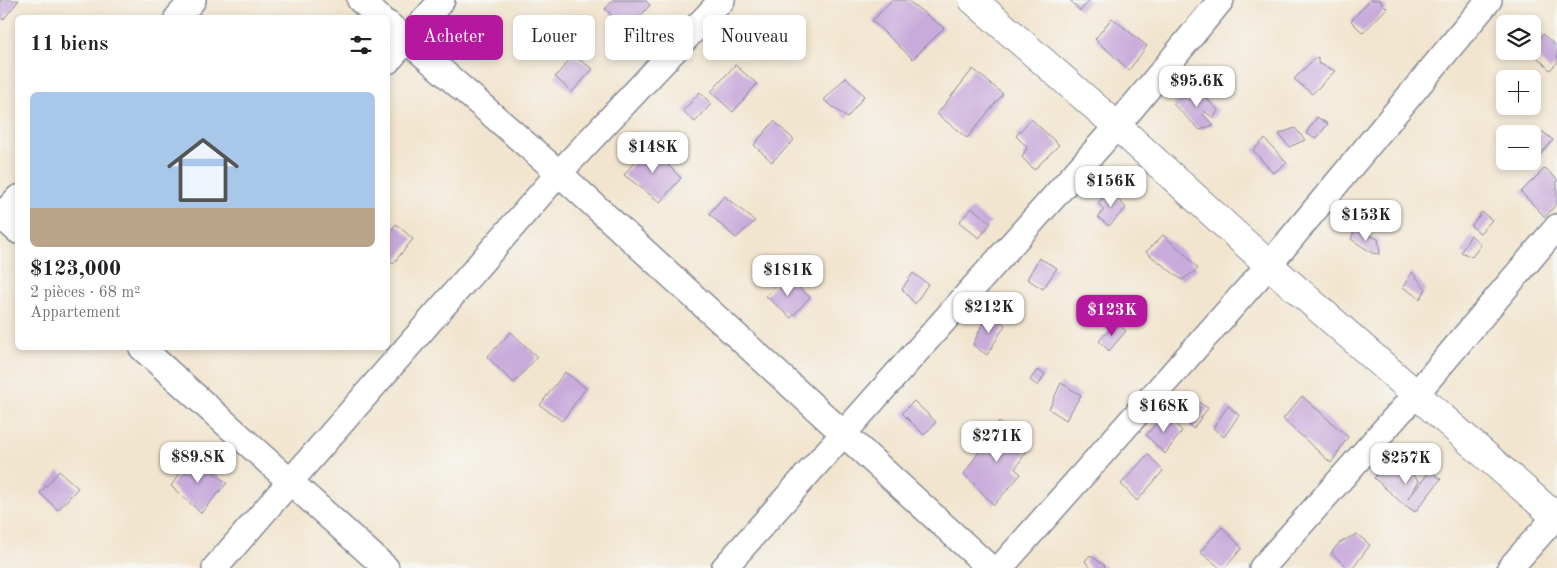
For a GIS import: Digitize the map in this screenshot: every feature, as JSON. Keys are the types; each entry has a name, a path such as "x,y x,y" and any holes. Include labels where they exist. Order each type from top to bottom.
{"street":[{"path":"180,15 193,0"},
{"path":"360,0 377,15"},
{"path":"428,15 442,0"},
{"path":"215,568 559,173 722,0"},
{"path":"724,568 1117,126 1221,0"},
{"path":"1000,568 1269,265 1490,0"},
{"path":"977,2 1117,126 1269,265 1557,517 1510,568"},
{"path":"390,26 405,39"},
{"path":"390,59 405,41"},
{"path":"429,60 559,173 990,568"},
{"path":"5,220 15,203"},
{"path":"1262,568 1416,394 1557,227"},
{"path":"144,350 386,568"}],"building":[{"path":"0,0 19,0 3,20 0,17"},
{"path":"613,0 645,0 650,5 642,15 611,15 605,9"},
{"path":"892,0 907,0 944,28 913,59 872,21"},
{"path":"1070,0 1090,0 1080,11"},
{"path":"1370,0 1379,0 1387,8 1363,33 1351,21"},
{"path":"1112,18 1147,46 1129,70 1095,39"},
{"path":"1543,34 1557,47 1557,63 1550,70 1540,60 1541,36"},
{"path":"1318,57 1318,63 1335,71 1312,94 1294,79"},
{"path":"570,60 579,60 593,69 572,92 555,77"},
{"path":"735,65 757,84 733,112 711,92"},
{"path":"973,69 1003,94 967,138 937,114"},
{"path":"846,77 864,96 847,118 824,100"},
{"path":"1192,85 1218,110 1214,118 1204,111 1202,113 1213,125 1200,130 1173,104 1181,98 1191,96 1187,91"},
{"path":"700,92 711,104 695,122 683,111"},
{"path":"1317,117 1328,124 1316,139 1306,133"},
{"path":"1031,119 1059,145 1034,170 1022,157 1027,147 1016,136"},
{"path":"774,121 794,140 772,162 754,145"},
{"path":"1295,128 1305,140 1289,147 1279,134"},
{"path":"1543,132 1553,140 1541,154 1541,134"},
{"path":"1265,139 1287,163 1273,173 1253,150"},
{"path":"648,145 681,178 660,202 624,175"},
{"path":"1545,168 1557,179 1557,203 1545,217 1521,192"},
{"path":"1110,190 1126,208 1109,226 1098,217 1104,210 1098,203"},
{"path":"724,196 755,221 736,238 709,214"},
{"path":"972,208 991,223 979,238 959,222"},
{"path":"1482,212 1492,220 1480,233 1471,226"},
{"path":"396,224 413,239 393,264 390,262 390,232"},
{"path":"1355,229 1378,239 1380,254 1372,253 1351,239"},
{"path":"1163,235 1184,253 1198,269 1182,280 1146,252"},
{"path":"1471,235 1481,245 1472,257 1461,252"},
{"path":"1039,258 1057,268 1043,289 1027,279"},
{"path":"1412,272 1426,289 1420,299 1403,287"},
{"path":"913,273 928,284 915,304 902,289"},
{"path":"784,275 810,297 791,318 766,296"},
{"path":"991,313 1005,325 987,355 973,345 983,323"},
{"path":"1116,323 1126,331 1109,351 1099,341"},
{"path":"511,332 537,357 514,383 487,357"},
{"path":"1037,370 1045,374 1038,386 1030,380"},
{"path":"565,372 586,388 562,421 540,405"},
{"path":"1061,383 1081,395 1066,420 1049,409"},
{"path":"1302,396 1348,437 1331,463 1283,419"},
{"path":"914,401 936,422 924,435 902,413"},
{"path":"1197,401 1208,408 1193,429 1180,416"},
{"path":"1228,406 1239,415 1224,437 1213,428"},
{"path":"1166,412 1182,431 1165,454 1146,435"},
{"path":"999,422 1030,446 1015,469 1021,474 994,505 964,474"},
{"path":"1148,454 1163,471 1137,501 1121,484"},
{"path":"192,456 227,483 201,513 171,486"},
{"path":"1394,458 1419,481 1408,499 1430,471 1441,479 1415,512 1403,504 1374,478"},
{"path":"59,471 78,488 58,510 40,493"},
{"path":"1222,527 1242,548 1225,568 1220,568 1200,552"},
{"path":"1357,534 1370,545 1353,568 1348,568 1331,553 1339,543"},
{"path":"1090,555 1105,566 1103,568 1090,568 1085,561"}]}
